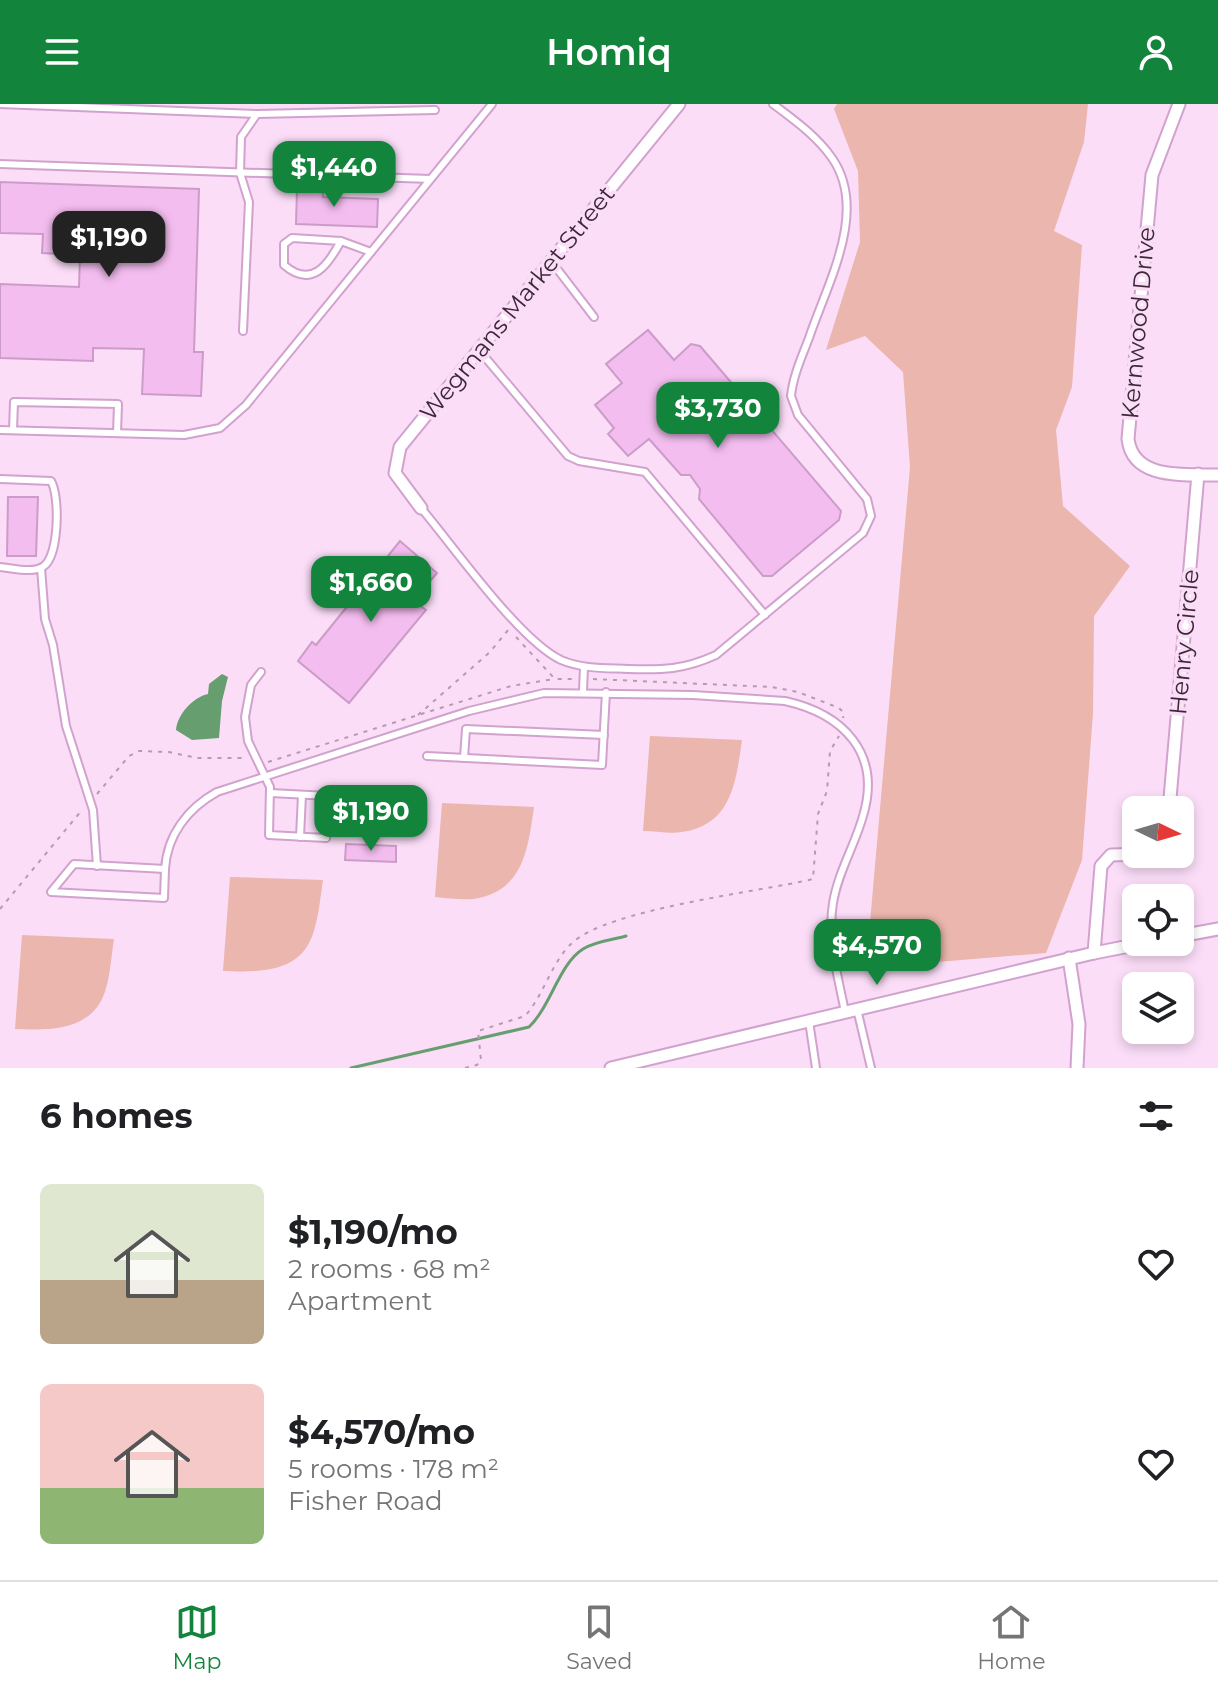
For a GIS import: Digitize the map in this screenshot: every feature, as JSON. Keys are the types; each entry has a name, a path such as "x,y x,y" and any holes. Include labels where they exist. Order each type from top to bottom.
{"street":[{"name":"Wegmans Market Street","path":"421,508 395,473 395,459 400,447 679,104"},
{"name":"Kernwood Drive","path":"1179,104 1152,175 1128,439 1134,459 1149,470 1218,475"},
{"name":"Henry Circle","path":"1170,796 1198,474"},
{"path":"1094,953 1101,866 1111,855 1122,855"},
{"path":"1194,933 1218,929"},
{"path":"611,1068 1122,948"},
{"path":"1069,958 1079,1024 1077,1068"}],"lane":[{"path":"0,104 257,114 435,110"},
{"path":"0,430 205,433 232,419 492,104"},
{"path":"421,508 530,639 563,661 584,667 667,670 690,667 716,655 863,533 871,516 867,499 798,415 791,396 844,232 848,205 844,182 822,145 773,104"},
{"path":"243,331 249,202 240,173 241,137 257,114"},
{"path":"0,164 430,179"},
{"path":"341,241 327,266 318,273 292,272 284,265 284,244 292,238 341,241 371,252"},
{"path":"551,261 594,317"},
{"path":"479,350 568,456 579,461 645,472 765,615"},
{"path":"13,430 14,402 118,404 117,433"},
{"path":"0,479 44,479 53,484 54,546 50,559 41,568 41,598 53,645 61,706 93,810 97,866"},
{"path":"0,567 41,568"},
{"path":"583,691 584,667"},
{"path":"261,672 249,690 245,717 248,741 271,793 269,835 326,838 328,796 271,793"},
{"path":"165,869 74,864 51,892 164,898 166,854 175,834 197,805 217,792 523,696 583,691 785,701 820,712 842,727 858,747 868,780 864,813 840,875 831,919 832,948 871,1068"},
{"path":"427,756 602,765 606,692"},
{"path":"459,714 466,729 464,758"},
{"path":"466,729 604,735"},
{"path":"300,837 302,795"},
{"path":"809,1021 816,1068"}],"path":[{"path":"418,715 490,652 508,628 555,679 784,689 839,708 844,713 842,727 830,751 827,791 818,814 813,879 643,913 604,925 567,948 525,1016 484,1027 478,1034 480,1063 465,1068"}],"shaded area":[{"path":"837,104 1088,104 1084,142 1054,231 1082,245 1072,387 1056,430 1063,506 1130,566 1094,616 1093,713 1082,860 1046,953 866,968 910,467 903,372 865,336 826,350 860,242 858,171 834,109"},
{"path":"222,674 228,677 222,701 219,738 192,740 176,730 179,718 192,703 208,694 209,684"},
{"path":"650,736 742,740 734,785 721,811 712,820 699,828 682,832 643,831"},
{"path":"442,803 534,807 526,852 513,878 503,887 490,895 473,899 435,897"},
{"path":"230,877 323,880 315,929 309,943 293,961 271,969 223,971"},
{"path":"22,935 114,939 106,987 94,1011 74,1024 62,1027 15,1029"}],"building":[{"path":"0,182 199,189 194,352 203,352 201,396 142,394 144,349 93,348 93,361 0,358 0,284 79,287 80,255 42,253 43,234 0,233"},
{"path":"302,184 324,185 323,197 378,199 377,227 296,224 297,188"},
{"path":"648,330 674,360 691,344 700,346 841,511 839,520 772,576 763,576 699,499 700,489 690,475 681,475 649,439 628,456 608,434 614,428 595,405 622,383 606,364"},
{"path":"8,497 38,497 36,556 7,556"},
{"path":"400,541 437,573 413,601 426,610 349,703 298,661 312,642 316,645"},
{"path":"346,844 396,846 396,862 345,860"}],"waterway":[{"path":"351,1068 529,1027 575,956 593,944 626,936"}]}
